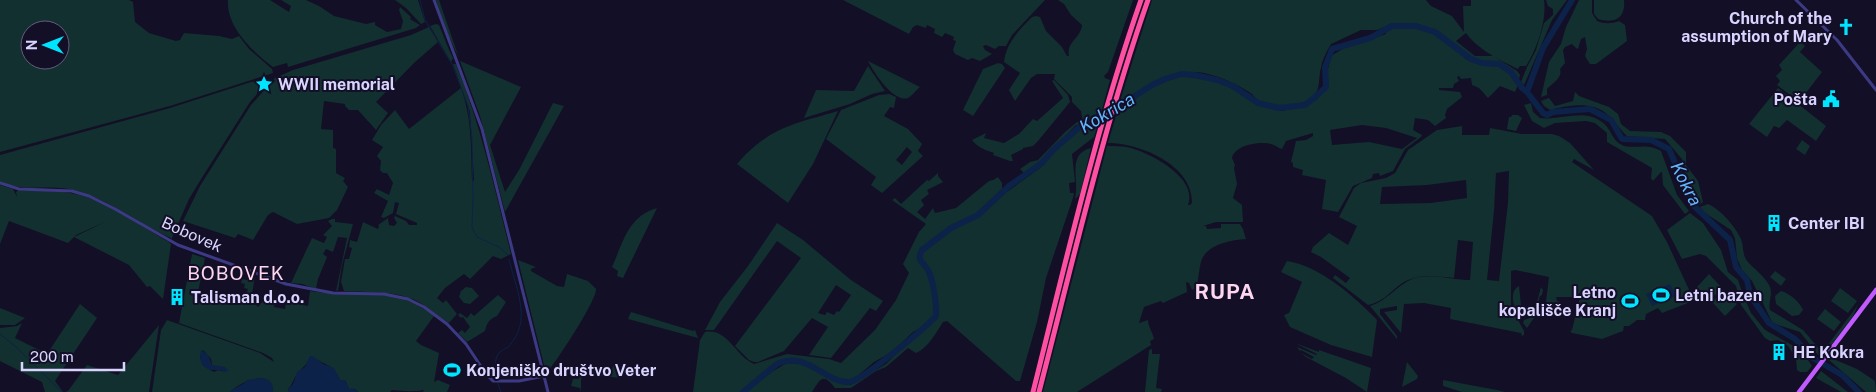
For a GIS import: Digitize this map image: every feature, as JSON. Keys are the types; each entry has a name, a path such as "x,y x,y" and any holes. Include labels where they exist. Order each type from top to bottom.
{"highway":[{"path":"1033,392 1093,157 1116,75 1141,0"},
{"path":"1040,392 1100,155 1124,72 1148,0"}],"main road":[{"path":"1800,390 1876,290"}],"street":[{"path":"434,0 482,129 548,392"},
{"path":"1796,0 1837,40 1876,90"},
{"name":"Bobovek","path":"0,183 19,189 72,191 89,196 116,209 173,243 193,252 286,284 323,292 384,294 408,299 424,307 447,324 466,344 488,377 494,381 519,381 544,376"}],"green space":[{"path":"0,0 129,0 133,2 135,22 149,33 176,41 180,40 184,33 232,39 239,36 249,49 272,69 273,73 170,106 0,152"},
{"path":"228,0 270,0 289,12 291,6 281,0 306,0 334,16 366,24 375,22 375,25 387,32 401,29 403,21 399,10 400,7 411,17 410,19 420,25 416,28 288,67 287,63 273,67 242,38 231,20"},
{"path":"395,0 418,0 425,22 421,24 406,8"},
{"path":"436,0 439,0 459,58 445,28"},
{"path":"843,0 1045,0 1012,35 1006,46 999,46 995,49 986,45 983,46 985,50 992,54 980,61 972,58 968,60 955,54 953,50 956,41 953,40 954,37 945,33 942,37 934,33 935,29 927,25 926,28 917,25 913,27 909,34"},
{"path":"1058,0 1133,0 1108,72 1104,76 1110,80 1101,113 1075,126 1043,160 1024,173 1020,169 1030,162 1038,160 1065,132 1082,118 1081,111 1072,102 1072,97 1054,79 1055,74 1037,74 1031,78 1015,101 1009,90 1020,73 1004,62 1005,55 1014,37 1032,17 1040,17 1046,31 1069,56 1070,47 1082,25 1071,15 1064,4"},
{"path":"1152,0 1426,0 1431,6 1452,16 1464,32 1463,6 1471,6 1471,0 1544,0 1545,8 1543,25 1534,51 1526,66 1520,66 1518,69 1483,49 1466,33 1456,41 1475,56 1493,56 1517,71 1520,75 1519,79 1500,63 1484,62 1472,57 1441,34 1426,27 1389,25 1377,30 1361,30 1331,44 1322,62 1316,94 1302,103 1288,106 1273,106 1259,101 1249,92 1229,81 1206,73 1192,72 1172,76 1119,104"},
{"path":"1546,0 1567,0 1552,20 1524,85 1521,82 1536,50 1544,23 1553,15 1553,9 1548,6"},
{"path":"1579,0 1592,0 1592,13 1597,21 1614,23 1619,21 1625,25 1627,41 1596,64 1590,64 1585,56 1587,49 1585,37 1581,39 1578,49 1572,44 1565,47 1563,50 1565,63 1560,69 1560,75 1547,89 1547,95 1541,97 1549,62 1561,44 1566,27"},
{"path":"1594,0 1624,0 1623,11 1614,20 1598,19 1594,14"},
{"path":"439,25 453,58 451,62 430,26"},
{"path":"429,27 438,42 414,63 376,102 388,113 376,130 358,110 349,110 345,104 324,101 321,129 333,130 333,148 336,149 336,173 345,178 343,181 348,187 337,210 329,218 297,224 273,212 268,215 253,240 238,234 235,238 183,221 200,186 251,105 275,78 293,70 411,35"},
{"path":"1393,27 1415,27 1435,33 1452,45 1466,59 1482,65 1498,65 1519,82 1515,92 1500,86 1488,98 1479,88 1472,85 1471,78 1461,79 1459,76 1457,77 1459,81 1454,84 1453,88 1439,88 1439,90 1460,92 1462,97 1447,109 1446,118 1435,126 1428,120 1415,118 1413,130 1422,135 1421,137 1405,149 1393,171 1380,176 1379,173 1373,174 1372,178 1353,186 1338,212 1322,209 1326,180 1302,175 1303,170 1293,167 1291,162 1296,141 1306,140 1313,136 1313,133 1286,141 1282,149 1271,144 1260,143 1242,147 1232,158 1235,165 1237,184 1233,198 1242,205 1243,222 1216,222 1203,226 1206,226 1207,229 1221,228 1221,224 1240,224 1246,239 1222,243 1211,249 1203,257 1196,288 1192,290 1189,283 1186,282 1187,292 1163,303 1161,301 1144,307 1139,323 1148,320 1154,339 1150,341 1151,345 1077,392 1043,392 1107,146 1131,148 1161,162 1180,177 1189,195 1188,205 1192,203 1190,190 1184,178 1174,167 1149,152 1135,147 1108,143 1118,109 1152,86 1182,76 1217,81 1256,104 1282,111 1305,106 1316,100 1327,88 1331,56 1344,48 1386,34","holes":["1362,125 1386,128 1417,138 1402,149 1369,142 1332,145 1330,130"]},
{"path":"1800,42 1805,46 1800,52 1822,72 1799,102 1777,85 1780,81 1776,76 1782,70 1779,65"},
{"path":"460,61 521,87 490,145 505,192 519,170 553,103 564,106 505,212 480,116"},
{"path":"868,61 920,87 908,98 896,96 884,85"},
{"path":"998,63 1002,64 1005,68 973,116 963,110 983,69"},
{"path":"453,64 456,64 465,87 480,134 511,254 501,259 493,256 470,279 464,274 445,288 437,298 443,303 446,300 457,314 449,323 421,303 408,297 344,291 341,282 345,259 349,259 352,248 349,247 350,240 357,242 363,222 378,229 378,225 388,218 389,225 394,226 397,223 394,218 395,216 406,221 409,225 417,225 417,223 396,214 399,203 395,202 393,213 384,218 381,217 388,201 374,193 377,189 389,195 393,183 387,173 383,173 380,170 381,161 377,156 383,147 372,140 381,125 395,110 409,129 461,88 469,122 472,180 474,181 470,112"},
{"path":"868,66 885,91 804,118 816,90 854,91"},
{"path":"270,79 250,102 203,176 189,199 171,240 171,238 89,195 70,189 19,187 0,182 0,155 170,108 251,82"},
{"path":"1054,80 1068,95 1070,102 1033,146 1023,148 1011,155 1013,161 993,155 994,153 984,149 972,140 986,133 984,138 1004,143 1019,134 1033,119 1037,121 1063,98 1052,81"},
{"path":"1778,88 1826,126 1816,141 1787,120 1779,128 1774,126 1767,137 1749,124"},
{"path":"1575,92 1579,96 1609,107 1618,114 1621,124 1630,131 1661,132 1670,136 1686,152 1686,165 1698,181 1703,202 1699,205 1687,187 1682,159 1665,139 1627,136 1608,115 1595,108 1580,105 1550,110 1541,101 1549,98 1555,106 1573,101"},
{"path":"889,94 896,97 894,108 890,107 884,116 908,129 922,144 918,151 923,156 882,193 871,185 876,177 826,139 841,110 879,95","holes":["907,147 912,152 902,165 896,160"]},
{"path":"1531,103 1533,112 1540,118 1580,115 1595,118 1605,125 1616,141 1622,145 1631,147 1645,146 1661,151 1677,195 1689,211 1685,214 1663,185 1662,172 1653,181 1651,178 1652,168 1607,142 1607,133 1595,123 1586,121 1555,123 1544,128 1532,121 1524,105"},
{"path":"838,111 813,164 788,203 737,164 771,134 783,128"},
{"path":"1518,115 1522,118 1516,131 1507,129 1509,117"},
{"path":"1099,121 1094,137 1072,154 1075,182 1069,183 1070,193 1074,193 1073,198 1046,278 1037,322 1020,381 1016,381 947,321 943,322 931,340 920,351 916,353 908,348 886,367 876,371 851,388 835,388 828,380 822,379 812,392 746,392 773,371 787,363 805,364 842,384 850,385 886,364 939,314 933,277 920,259 923,252 957,226 980,216 1004,194 1040,168 1053,153 1083,127"},
{"path":"1462,126 1462,135 1489,135 1490,128 1522,134 1552,134 1559,136 1570,143 1594,170 1574,159 1572,162 1652,216 1667,242 1691,294 1688,303 1662,313 1658,308 1646,314 1645,320 1637,320 1629,326 1624,326 1623,331 1602,339 1570,331 1572,330 1581,292 1573,297 1556,297 1557,301 1560,302 1558,314 1545,310 1549,277 1515,270 1511,271 1511,307 1524,331 1524,335 1450,319 1451,308 1424,303 1404,304 1401,333 1384,312 1397,310 1397,306 1380,309 1380,314 1397,336 1397,339 1370,306 1381,301 1406,282 1425,276 1417,277 1404,282 1381,300 1368,305 1333,278 1335,275 1346,283 1350,278 1311,252 1313,247 1329,233 1348,245 1357,226 1339,217 1354,188 1361,183 1386,178 1395,173 1408,150 1437,130","holes":["1509,171 1508,203 1499,281 1487,280 1496,173","1466,180 1467,198 1431,203 1380,204 1382,187 1427,185","1458,240 1473,242 1470,280 1433,276 1454,278"]},
{"path":"1802,140 1810,146 1805,155 1796,149"},
{"path":"1091,148 1080,194 1075,199 1076,162 1083,151"},
{"path":"938,173 943,182 927,190 929,194 921,200 924,205 917,212 925,219 933,208 935,213 956,208 989,181 998,177 1002,183 1002,191 976,214 959,221 923,247 917,256 917,259 928,275 934,307 935,316 926,325 913,332 892,352 874,362 854,379 840,380 809,363 787,359 774,365 740,392 693,392 700,340 705,332 720,334 747,360 754,364 787,354 829,359 841,363 875,330 896,300 909,273 903,264 919,232 926,224 892,200 895,198 901,204 927,180 929,181"},
{"path":"0,185 13,189 17,197 16,192 19,190 65,192 91,198 114,209 169,242 171,244 163,299 150,286 147,287 129,265 74,237 68,243 9,221 0,244","holes":["107,221 74,237 76,235"]},
{"path":"1708,204 1722,214 1731,224 1741,239 1744,256 1747,261 1768,283 1771,290 1770,310 1803,330 1822,352 1819,356 1800,332 1772,322 1752,281 1742,270 1737,258 1735,238 1731,230 1705,213 1700,207"},
{"path":"657,208 623,278 617,276 618,271 612,267 623,240 639,217"},
{"path":"1690,213 1703,223 1721,250 1728,272 1738,280 1751,313 1765,330 1801,350 1812,366 1807,372 1797,370 1796,358 1788,346 1778,340 1770,341 1765,338 1741,305 1736,286 1706,256 1700,254 1682,259 1667,230"},
{"path":"335,219 335,222 353,224 342,265 338,290 336,291 347,238 338,237 333,252 326,249 323,254 327,257 316,289 302,284 291,283 312,238 324,243 327,237 323,235 332,226 328,221"},
{"path":"777,223 803,240 851,280 883,301 876,311 870,308 831,358 809,355 828,327 812,318 784,351 754,362 749,360 735,346 801,258 777,241 714,330 705,330 720,302 748,266","holes":["836,285 851,295 839,312 837,311 834,315 827,312 825,315 818,313"]},
{"path":"192,254 205,258 197,297 216,302 219,300 224,302 226,298 232,301 235,295 245,297 248,289 244,288 245,284 241,283 242,279 247,280 248,275 255,276 251,300 258,307 262,302 274,304 274,307 285,309 286,302 308,306 310,291 397,297 414,303 434,316 416,341 439,353 434,382 438,380 450,385 447,392 392,390 390,392 358,392 355,389 349,389 345,380 340,380 331,368 310,357 288,389 289,392 273,392 272,384 262,378 241,384 230,392 152,392 161,330 167,320 260,353 274,362 272,358 263,353 179,323","holes":["203,350 211,359 212,365 226,372 218,370 214,372 203,365 200,357"]},
{"path":"518,260 536,267 531,269 531,271 557,286 564,287 567,274 588,281 596,289 595,295 576,330 554,364 546,371 545,369"},
{"path":"1287,261 1312,269 1324,276 1348,293 1377,320 1372,357 1331,345 1290,327 1284,315 1289,313 1302,282 1281,272"},
{"path":"1775,271 1786,279 1781,286 1770,277"},
{"path":"1709,274 1722,288 1710,300 1697,287"},
{"path":"1519,286 1521,319 1513,302 1513,293"},
{"path":"466,287 472,288 479,296 470,304 464,303 459,297 461,291"},
{"path":"1541,287 1543,290 1542,295 1536,309 1539,310 1527,328 1523,323 1524,320 1533,317"},
{"path":"1840,288 1857,301 1848,313 1831,301"},
{"path":"1724,290 1737,304 1725,316 1712,302"},
{"path":"1781,291 1797,301 1803,310 1799,315 1792,316 1776,304 1775,296"},
{"path":"498,295 506,302 497,316 492,318 485,331 467,342 458,333 462,330 465,333 470,327 463,317 461,318 458,315 460,313 467,318 471,313 474,316"},
{"path":"80,304 97,318 55,381 63,392 45,392 42,382 0,361 0,328 17,326 22,323 15,338 47,354"},
{"path":"1858,305 1853,316 1826,352 1830,342"},
{"path":"0,308 25,318 15,325 0,325"},
{"path":"1825,309 1841,322 1834,331 1817,319"},
{"path":"631,312 693,331 695,330 698,338 628,319"},
{"path":"159,325 149,392 65,392 68,391 87,365 118,375"},
{"path":"1295,343 1371,368 1367,392 1346,378 1306,357 1301,353 1312,359 1314,357 1300,351 1297,347 1317,354"},
{"path":"1152,349 1152,354 1160,354 1156,388 1162,389 1161,392 1145,392 1149,350"},
{"path":"1831,358 1857,369 1875,381 1876,392 1866,392 1829,360"},
{"path":"1407,362 1418,376 1417,379 1402,387"},
{"path":"614,365 623,367 621,378 583,374 581,392 580,388 571,386 573,379 579,379 582,369 594,372 594,369 603,371 605,367 612,369"},
{"path":"1821,371 1848,392 1841,392 1816,378"},
{"path":"1443,380 1505,392 1462,392 1443,386"}],"water":[{"name":"Letni bazen","path":"1670,284 1676,296 1652,306 1646,294"},
{"path":"201,350 208,355 212,365 225,367 229,371 205,368 200,359"},
{"path":"310,356 334,368 340,380 345,380 349,389 353,388 358,392 289,392 288,389 293,384 297,372 305,367"},
{"path":"262,378 271,382 273,392 230,392 247,380"}],"waterway":[{"path":"420,0 425,20 453,66 468,106 472,138 472,228 477,237 499,247 508,255"},
{"name":"Kokra","path":"1572,0 1543,48 1527,92 1543,113 1547,115 1553,112 1590,109 1611,120 1622,139 1651,140 1669,149 1693,205 1730,240 1736,267 1747,280 1750,295 1769,323 1795,339 1813,358 1842,375 1859,392"},
{"name":"Kokrica","path":"743,392 777,364 788,361 798,361 807,364 840,381 849,382 867,373 907,342 936,316 932,280 920,259 922,250 951,228 978,215 1009,186 1042,163 1053,150 1082,125 1165,79 1181,74 1195,75 1233,86 1258,103 1279,108 1305,105 1326,87 1325,67 1332,49 1370,38 1392,26 1416,26 1435,32 1471,59 1482,63 1499,64 1511,72 1527,92"},
{"path":"501,392 496,373 496,358 513,341 521,320 519,297 509,259"},
{"path":"0,334 62,392"}],"place":[{"name":"Church of the assumption of Mary","path":"1846,27"},
{"name":"WWII memorial","path":"264,84"},
{"name":"Pošta","path":"1831,99"},
{"name":"Center IBI","path":"1774,223"},
{"name":"Letni bazen","path":"1661,295"},
{"name":"Talisman d.o.o.","path":"177,297"},
{"name":"Letno kopališče Kranj","path":"1630,301"},
{"name":"HE Kokra","path":"1779,352"},
{"name":"Konjeniško društvo Veter","path":"452,370"}],"district":[{"name":"BOBOVEK","path":"236,273"},
{"name":"RUPA","path":"1225,292"}]}
